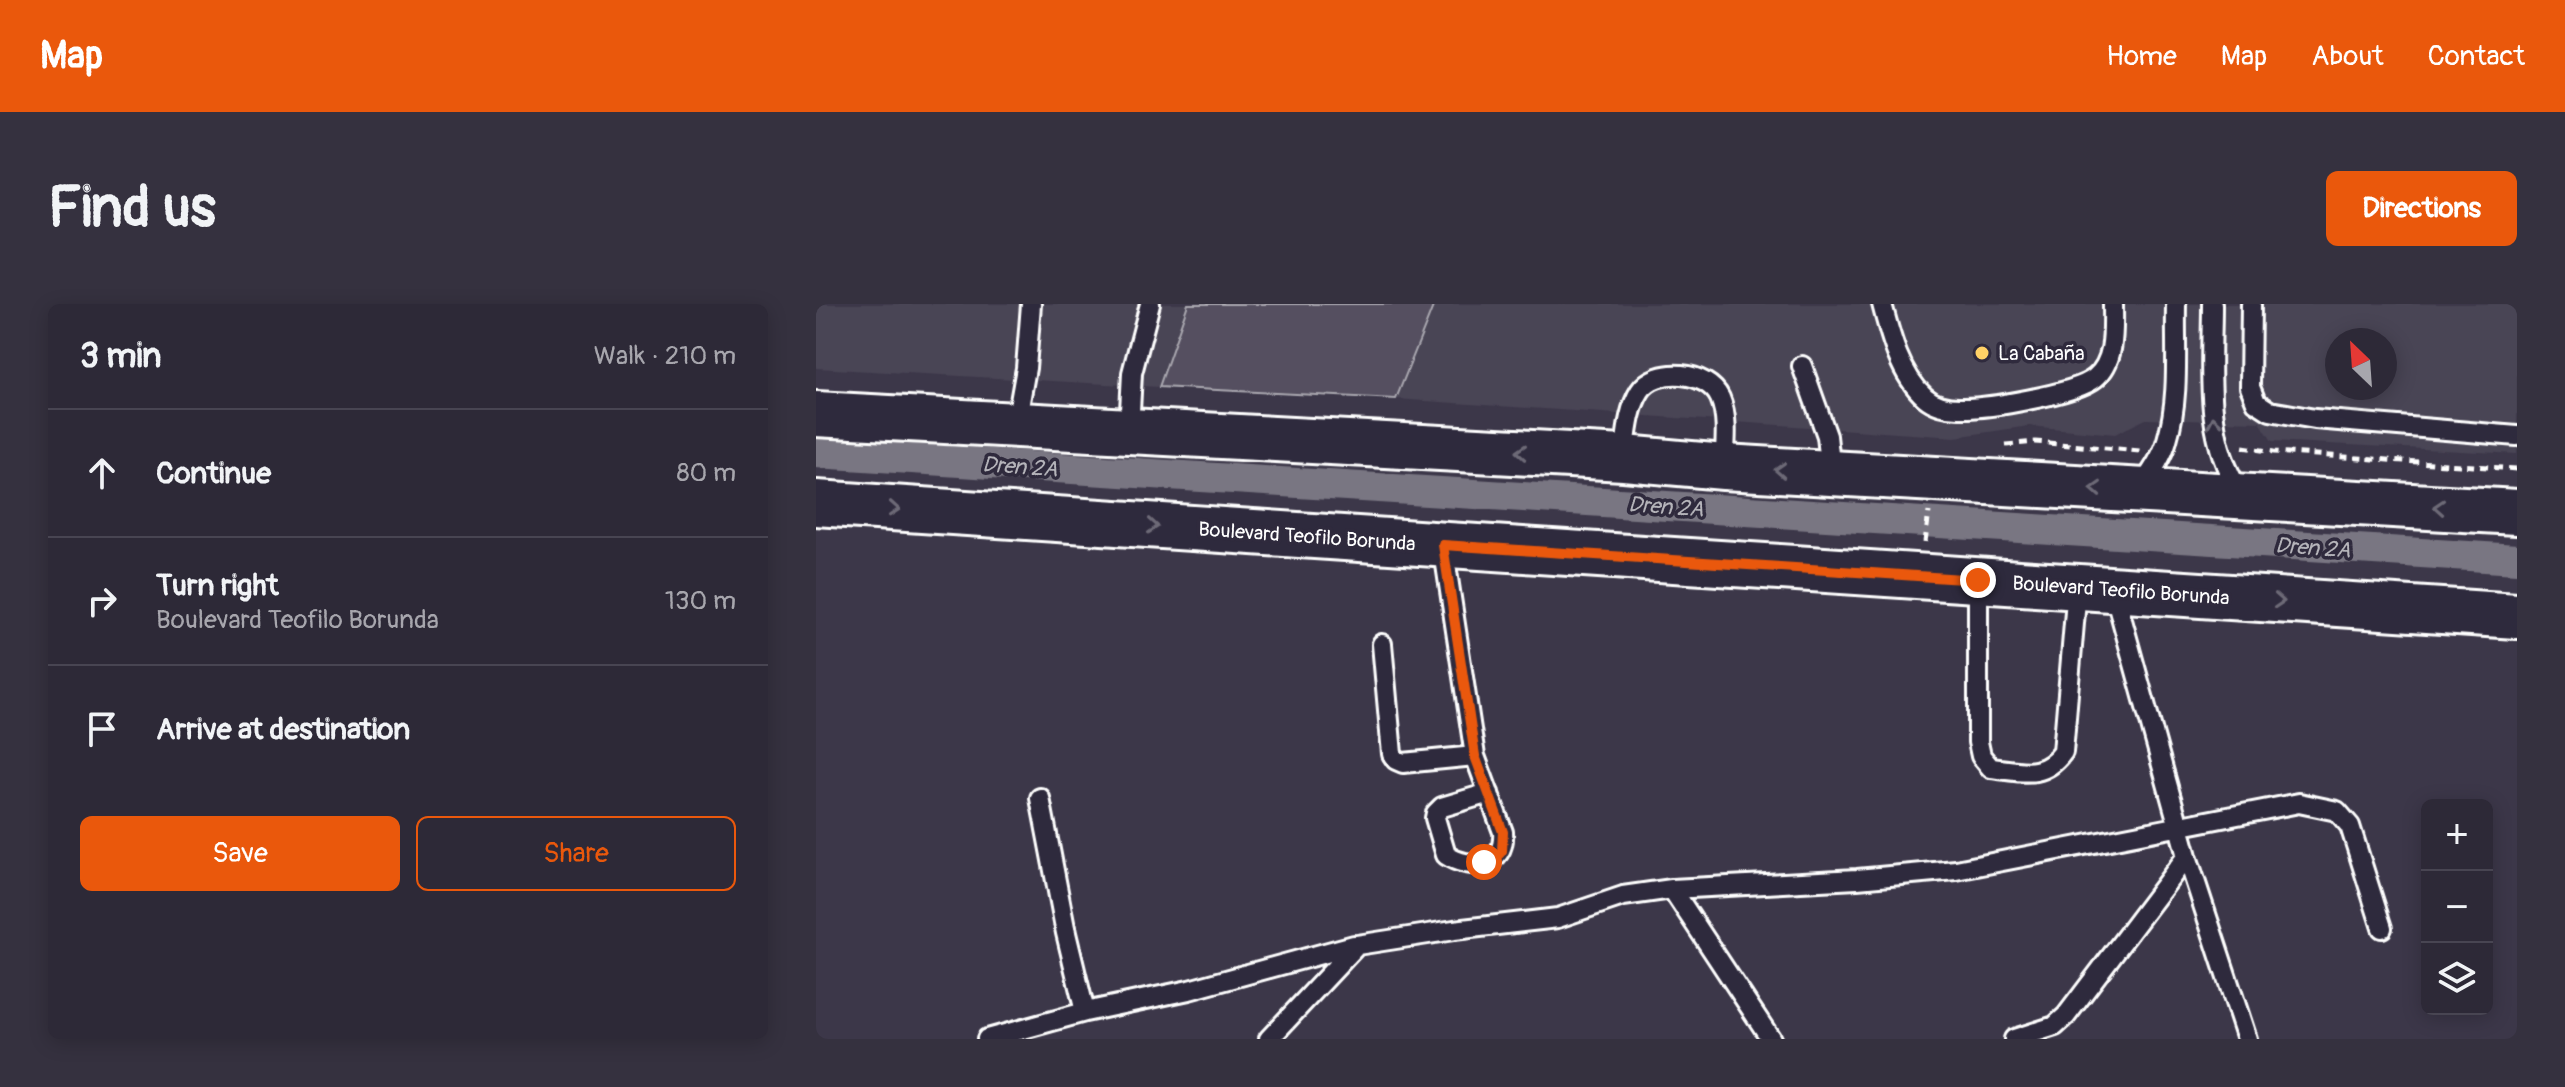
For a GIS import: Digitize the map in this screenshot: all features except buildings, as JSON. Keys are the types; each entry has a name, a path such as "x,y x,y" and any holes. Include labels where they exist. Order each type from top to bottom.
{"main road":[{"path":"816,414 1624,458 1724,467 2517,512"},
{"name":"Boulevard Teofilo Borunda","path":"816,503 2517,616"}],"lane":[{"path":"1016,427 1026,368 1031,304"},
{"path":"1129,430 1132,373 1150,304"},
{"path":"1882,304 1890,334 1907,373 1926,398 1941,406 1961,408 2076,389 2096,378 2107,363 2113,343 2113,304"},
{"path":"2138,491 2167,442 2174,407 2176,304"},
{"path":"2212,304 2211,406 2218,443 2229,476 2241,494"},
{"path":"2251,304 2250,387 2256,402 2270,411 2315,419 2517,436"},
{"path":"1802,366 1827,436 1831,473"},
{"path":"1624,458 1629,418 1640,390 1662,376 1696,377 1708,384 1720,398 1725,425 1724,467"},
{"path":"1443,545 1475,756 1489,793"},
{"path":"1978,580 1978,742 1981,756 1991,768 2037,772 2054,765 2063,752 2096,589"},
{"path":"2096,589 2179,827 2247,1039"},
{"path":"1382,644 1392,754 1396,760 1403,763 1475,756"},
{"path":"1040,798 1085,1012"},
{"path":"987,1039 1357,945 1558,918 1623,896 1672,889 1956,870 2299,803 2337,811 2350,826 2382,928"},
{"path":"2014,1039 2055,1026 2066,1016 2187,856"},
{"path":"1672,889 1771,1039"},
{"path":"1269,1039 1357,945"}],"path":[{"path":"2218,443 2274,452 2517,469"},
{"path":"1924,551 1928,513"}],"shaded area":[{"path":"816,304 1188,304 1159,387 816,368"},
{"path":"1188,304 1434,304 1396,399 1159,387"},
{"path":"1434,304 2517,304 2517,454 2272,441 2260,422 2146,419 2115,434 2029,426 1955,437 1396,399"}],"waterway":[{"name":"Dren 2A","path":"816,453 2517,559"}],"place":[{"name":"La Cabaña","path":"1982,353"}],"route":[{"path":"1484,862 1495,859 1502,851 1503,832 1475,756 1443,545 1978,580"}]}
